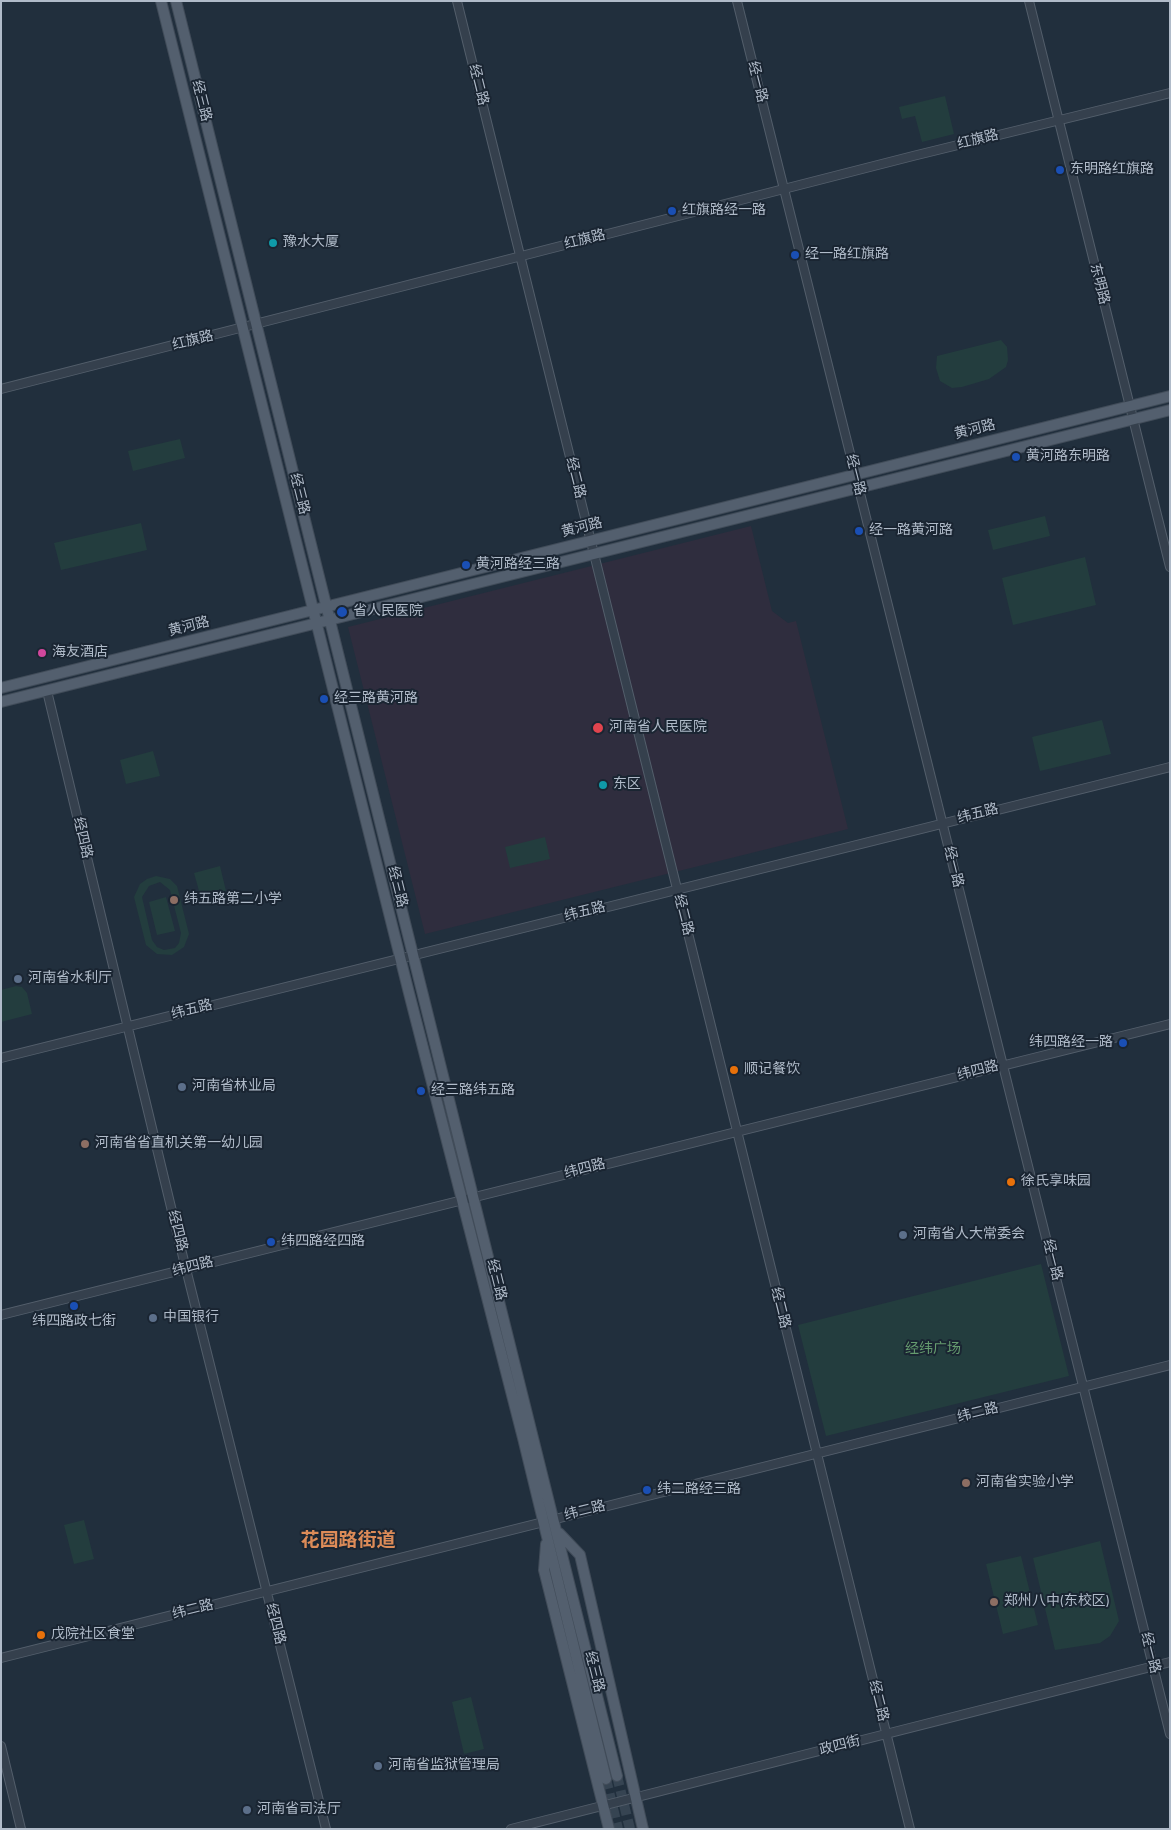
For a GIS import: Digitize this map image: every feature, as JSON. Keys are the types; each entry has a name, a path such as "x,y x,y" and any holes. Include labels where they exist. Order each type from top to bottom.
{"main road":[{"name":"经三路","path":"161,1 400,958 544,1522 606,1779"},
{"name":"经三路","path":"176,1 328,606 617,1776"},
{"name":"黄河路","path":"1,688 1170,396"},
{"name":"黄河路","path":"1,702 1170,410"},
{"path":"557,1531 580,1555 643,1829"},
{"path":"546,1533 544,1570 609,1829"}],"street":[{"name":"经二路","path":"457,1 910,1829"},
{"name":"经一路","path":"737,1 1170,1734"},
{"name":"东明路","path":"1029,1 1170,567"},
{"name":"红旗路","path":"1,389 784,189 1170,93"},
{"name":"经四路","path":"47,691 186,1269 326,1829"},
{"name":"纬五路","path":"1,1058 1170,767"},
{"name":"纬四路","path":"1,1315 1170,1024"},
{"name":"纬二路","path":"1,1658 1170,1365"},
{"name":"政四街","path":"511,1829 1170,1662"},
{"path":"1,1746 21,1829"}],"shaded area":[{"name":"河南省人民医院","path":"751,526 772,611 788,623 796,621 848,829 425,934 348,627"}],"green space":[{"path":"945,96 954,134 922,142 915,116 902,119 899,107"},
{"path":"1001,340 1007,347 1008,360 1006,367 989,379 952,388 940,381 936,368 937,356"},
{"path":"180,439 185,458 133,471 128,451"},
{"path":"1045,516 1050,536 993,550 988,530"},
{"path":"141,523 147,550 61,570 54,543"},
{"path":"1085,557 1096,605 1013,625 1002,578"},
{"path":"1102,720 1111,754 1040,771 1032,737"},
{"path":"153,751 160,776 126,784 120,760"},
{"path":"545,837 550,859 510,868 505,847"},
{"path":"220,866 226,891 201,898 194,873"},
{"path":"156,876 170,879 177,886 189,934 184,947 172,955 157,954 146,945 134,897 140,884","holes":["160,882 170,890 181,933 179,943 175,948 164,950 157,947 152,940 142,897 149,886"]},
{"path":"166,897 175,931 157,935 149,902"},
{"path":"16,986 22,987 27,993 32,1014 1,1022 1,990"},
{"name":"经纬广场","path":"1041,1264 1069,1376 826,1436 798,1325"},
{"path":"84,1520 94,1559 74,1564 64,1525"},
{"path":"1100,1541 1119,1621 1110,1636 1100,1643 1055,1650 1033,1558"},
{"path":"1021,1556 1038,1625 1003,1634 986,1564"},
{"path":"471,1697 484,1749 464,1754 452,1702"}],"tunnel":[{"path":"617,1776 630,1829"},
{"path":"606,1779 618,1829"}],"place":[{"name":"东明路红旗路","path":"1060,170"},
{"name":"红旗路经一路","path":"672,211"},
{"name":"豫水大厦","path":"273,243"},
{"name":"经一路红旗路","path":"795,255"},
{"name":"黄河路东明路","path":"1016,457"},
{"name":"经一路黄河路","path":"859,531"},
{"name":"黄河路经三路","path":"466,565"},
{"name":"省人民医院","path":"342,612"},
{"name":"海友酒店","path":"42,653"},
{"name":"经三路黄河路","path":"324,699"},
{"name":"河南省人民医院","path":"598,728"},
{"name":"东区","path":"603,785"},
{"name":"纬五路第二小学","path":"174,900"},
{"name":"河南省水利厅","path":"18,979"},
{"name":"纬四路经一路","path":"1123,1043"},
{"name":"顺记餐饮","path":"734,1070"},
{"name":"河南省林业局","path":"182,1087"},
{"name":"经三路纬五路","path":"421,1091"},
{"name":"河南省省直机关第一幼儿园","path":"85,1144"},
{"name":"徐氏享味园","path":"1011,1182"},
{"name":"河南省人大常委会","path":"903,1235"},
{"name":"纬四路经四路","path":"271,1242"},
{"name":"纬四路政七街","path":"74,1306"},
{"name":"中国银行","path":"153,1318"},
{"name":"河南省实验小学","path":"966,1483"},
{"name":"纬二路经三路","path":"647,1490"},
{"name":"郑州八中(东校区)","path":"994,1602"},
{"name":"戊院社区食堂","path":"41,1635"},
{"name":"河南省监狱管理局","path":"378,1766"},
{"name":"河南省司法厅","path":"247,1810"}],"district":[{"name":"花园路街道","path":"348,1541"}]}
